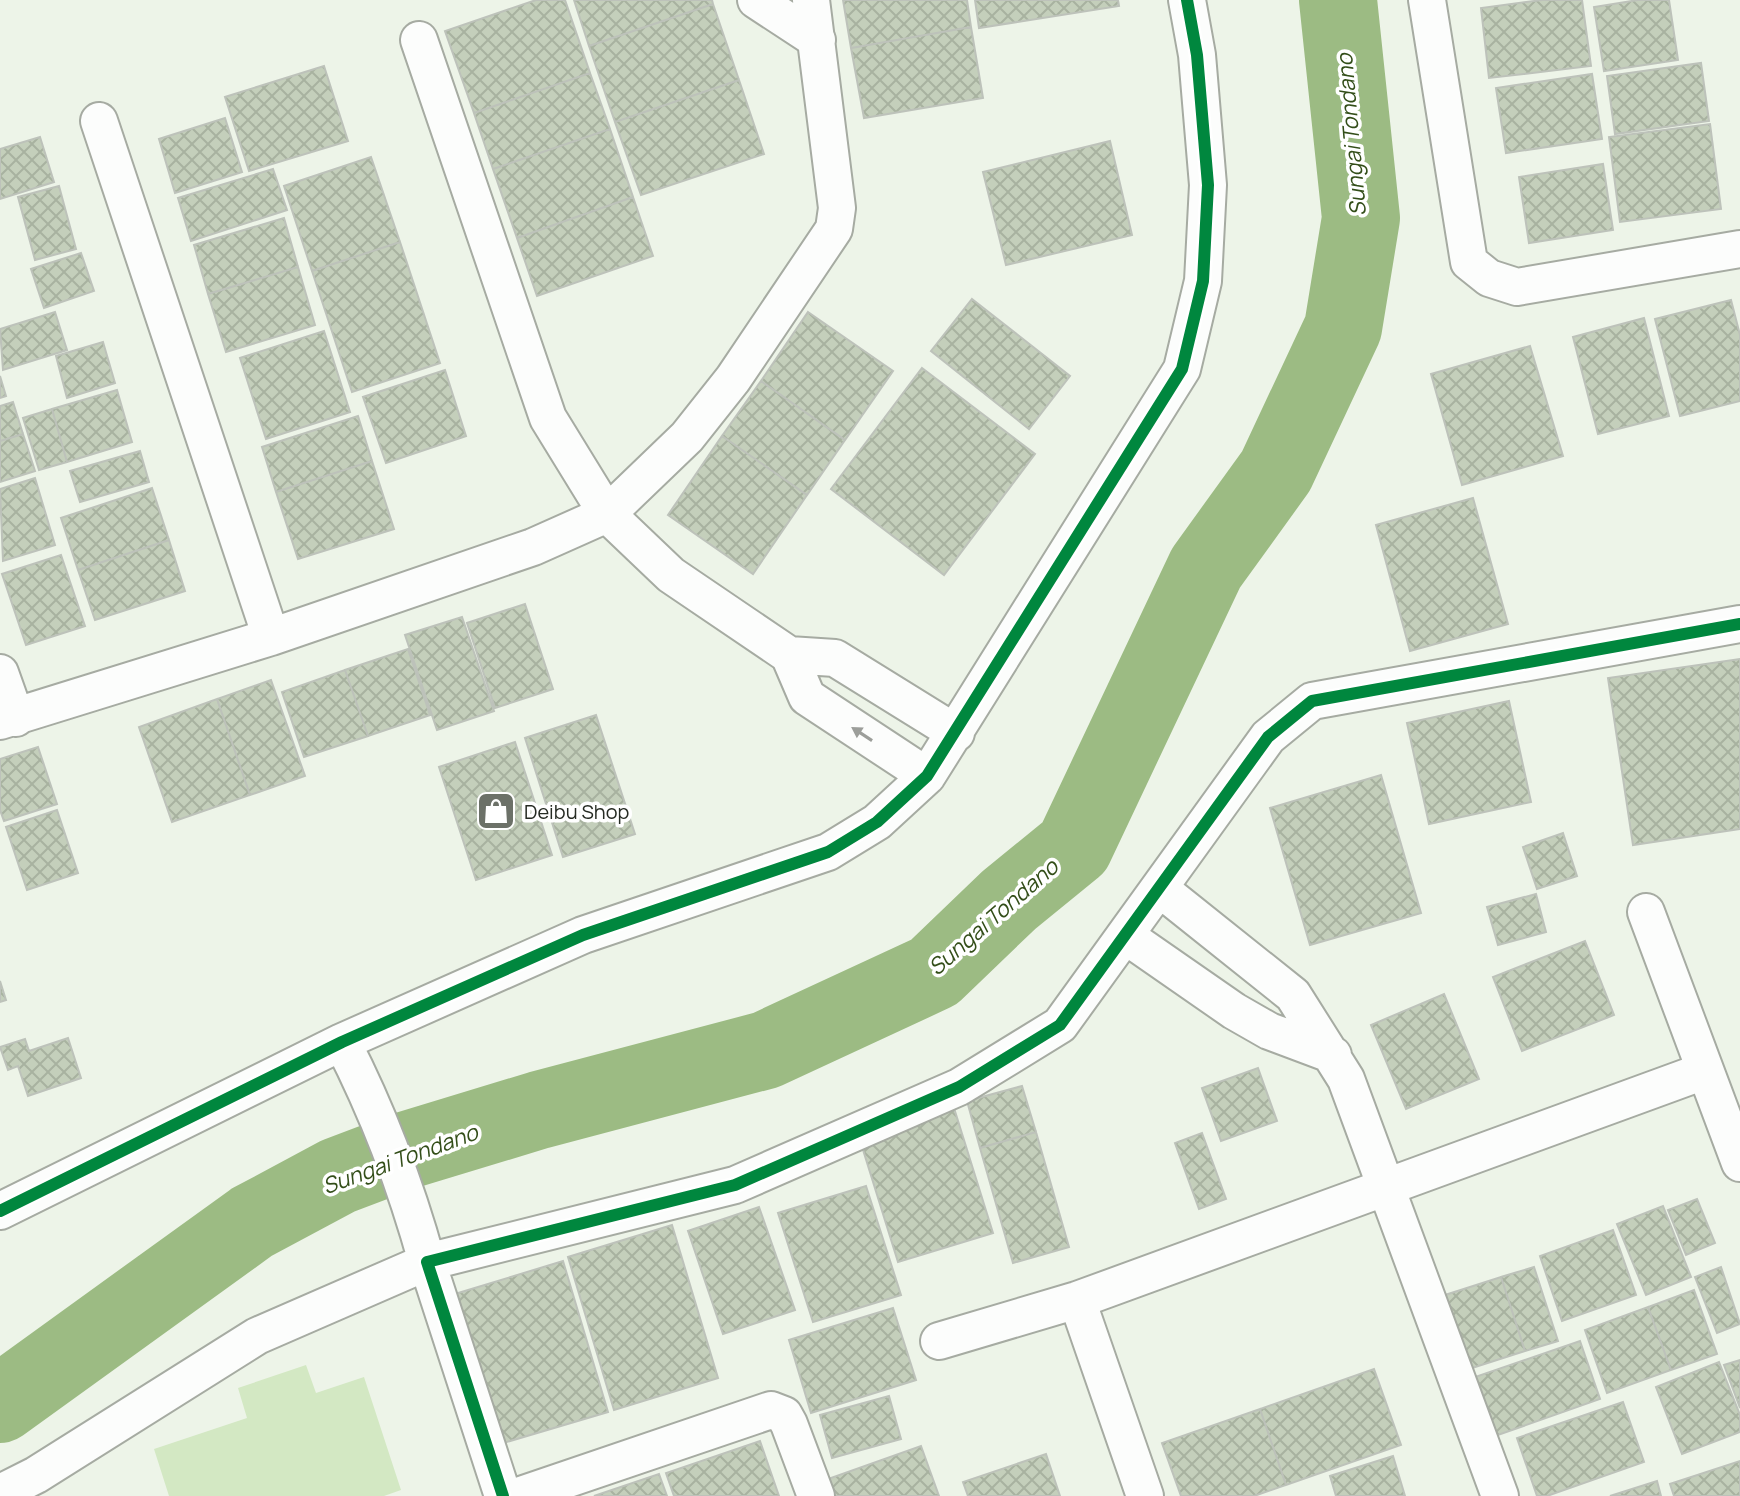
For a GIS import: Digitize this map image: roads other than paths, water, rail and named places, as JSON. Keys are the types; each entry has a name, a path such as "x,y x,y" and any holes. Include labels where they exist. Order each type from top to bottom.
{"street":[{"path":"756,0 817,40"},
{"path":"0,673 8,720 271,637 533,547 607,514 687,437 733,379 834,229 837,208 811,0"},
{"path":"0,1211 342,1042 583,935 828,852 877,822 927,776 1182,369 1203,281 1208,185 1197,55 1187,0"},
{"path":"1427,0 1469,262 1489,278 1517,287 1740,249"},
{"path":"419,40 548,418 607,514 671,575 789,655 835,658 956,733"},
{"path":"99,121 271,637"},
{"path":"0,1493 36,1475 257,1336 427,1262 735,1185 959,1087 1060,1025 1268,737 1312,701 1740,624"},
{"path":"789,655 807,697 927,776"},
{"path":"1159,888 1293,995 1333,1055 1346,1079 1500,1496"},
{"path":"1646,912 1740,1163"},
{"path":"1126,936 1234,1011 1269,1031 1333,1055"},
{"path":"342,1042 368,1093 414,1215 503,1496"},
{"path":"939,1341 1077,1300 1704,1071"},
{"path":"1077,1300 1145,1496"},
{"path":"518,1496 771,1410 784,1415 789,1424 816,1496"}],"waterway":[{"name":"Sungai Tondano","path":"0,1404 252,1222 338,1176 404,1151 539,1110 766,1050 934,972 1009,900 1074,847 1206,568 1276,471 1343,328 1361,218 1338,0"}],"place":[{"name":"Deibu Shop","path":"496,811"}]}
